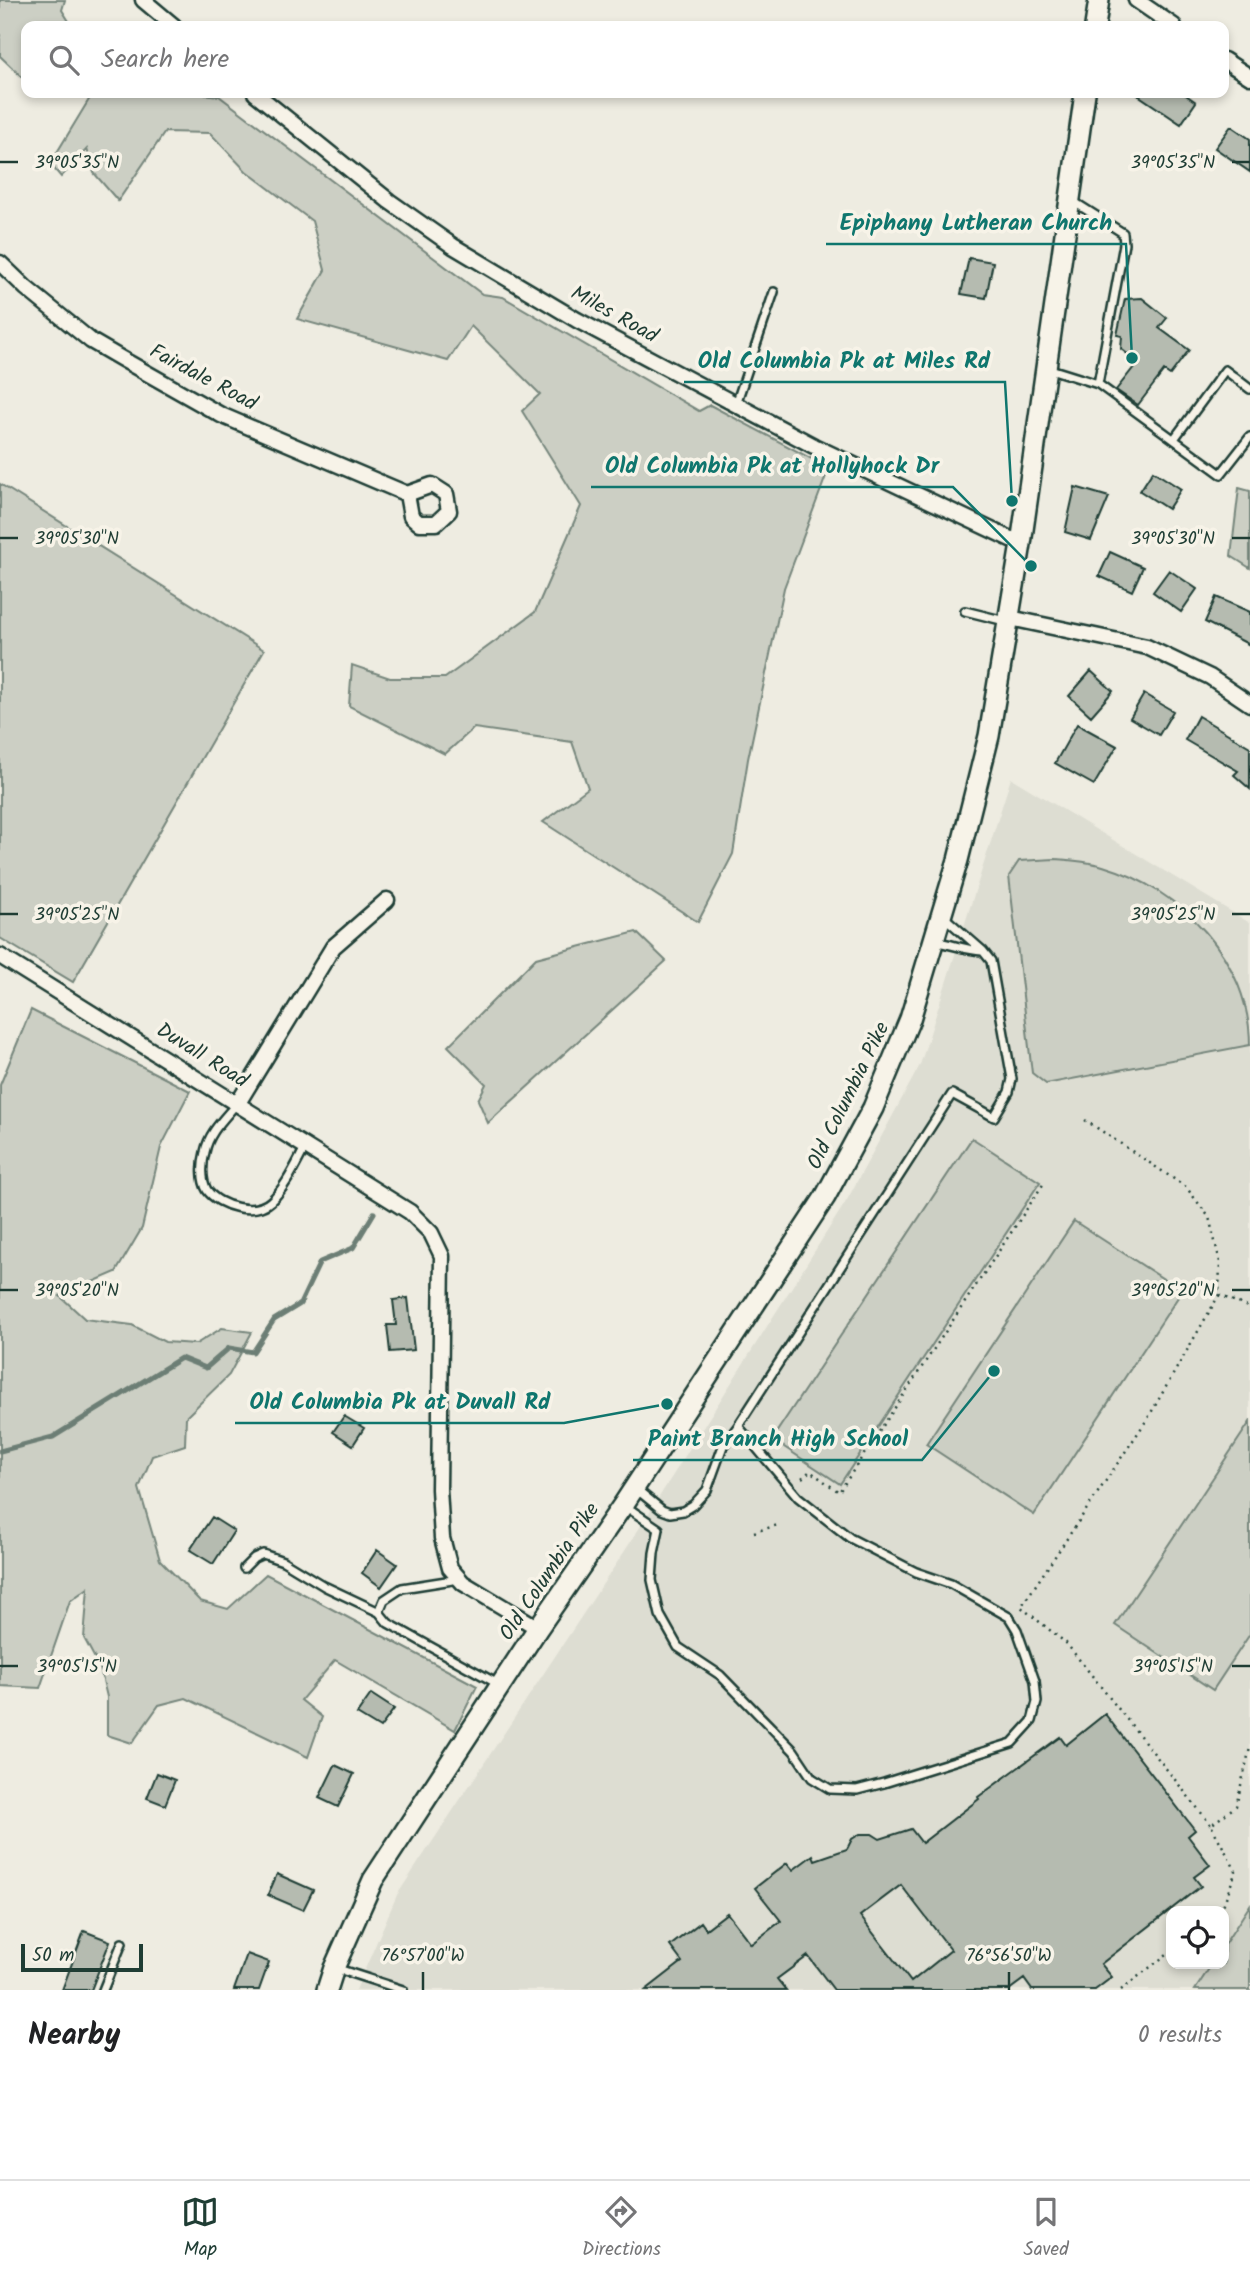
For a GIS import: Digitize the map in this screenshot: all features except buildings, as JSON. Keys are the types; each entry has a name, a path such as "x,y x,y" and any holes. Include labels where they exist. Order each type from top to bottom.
{"main road":[{"path":"1096,21 1099,0"},
{"name":"Old Columbia Pike","path":"327,1990 373,1880 825,1197 873,1108 894,1060 910,1019 942,915 989,736 1010,620 1084,98"}],"street":[{"path":"143,0 168,21"},
{"path":"1136,0 1167,21"},
{"path":"1229,63 1250,78"},
{"name":"Miles Road","path":"261,98 389,201 453,246 577,320 814,446 1021,544"},
{"name":"Fairdale Road","path":"0,262 26,288 83,334 122,359 221,415 407,494"},
{"path":"1010,620 1147,647 1210,677 1250,704"},
{"path":"238,1103 332,947 387,900"},
{"name":"Duvall Road","path":"0,956 410,1212 431,1233 442,1256 439,1494 442,1538 450,1568 459,1579"},
{"path":"459,1579 538,1628"}],"lane":[{"path":"1070,200 1123,233 1124,244 1098,384"},
{"path":"736,404 775,292"},
{"path":"1046,368 1098,384 1222,474 1250,437"},
{"path":"1174,439 1225,370 1250,389"},
{"path":"965,611 1010,620"},
{"path":"634,1488 670,1513 683,1511 693,1505 707,1490 723,1446 952,1094 994,1117 1009,1092 1012,1079 991,961 942,915"},
{"path":"933,942 952,943 967,950 983,951"},
{"path":"238,1103 214,1130 204,1157 203,1171 207,1190 220,1200 241,1209 262,1207 270,1202 306,1146"},
{"path":"623,1505 659,1529 652,1580 660,1615 678,1647 720,1675 794,1751 813,1778 830,1789 857,1790 1012,1743 1032,1721 1037,1702 1035,1681 1017,1630 1009,1617 951,1584 916,1572 850,1538 798,1497 738,1426"},
{"path":"244,1568 254,1558 263,1554 283,1561 324,1586 379,1612 388,1623 501,1685"},
{"path":"379,1612 388,1595 402,1588 459,1579"},
{"path":"103,1990 122,1943"},
{"path":"334,1968 403,1990"}],"path":[{"path":"1085,1120 1186,1187 1202,1207 1209,1217 1220,1262 1219,1295 1148,1418 1021,1608 1066,1643 1211,1825 1236,1871 1224,1906"},
{"path":"802,1478 810,1471 839,1492 1044,1183"},
{"path":"1219,1295 1250,1308"},
{"path":"754,1532 778,1525"},
{"path":"1211,1825 1236,1806 1250,1748"},
{"path":"1121,1990 1166,1955"}],"shaded area":[{"path":"0,0 65,0 62,10 69,21 21,21 21,76 0,56"},
{"path":"90,98 222,98 482,294 503,297 699,411 710,405 829,468 784,588 748,759 733,854 698,922 543,822 588,788 572,742 474,728 445,754 349,706 352,665 390,678 445,678 535,612 581,506 522,411 540,394 471,326 448,361 297,319 325,270 312,221 246,171 210,133 165,132 118,201 94,173 87,149 61,177 50,164"},
{"path":"0,484 264,650 73,982 0,938"},
{"path":"1239,488 1250,491 1250,568 1231,556"},
{"path":"1011,778 1250,923 1250,1966 1233,1990 356,1990 397,1895 630,1543 847,1200 920,1065"},
{"path":"1055,859 1097,864 1132,877 1184,910 1206,932 1224,957 1238,984 1247,1014 1250,1045 1046,1084 1032,1073 1009,876 1019,861"},
{"path":"636,932 666,961 488,1123 478,1100 486,1084 448,1046 536,958"},
{"path":"31,1010 190,1091 161,1147 142,1228 116,1272 60,1296 85,1319 132,1325 165,1342 196,1344 222,1328 252,1332 229,1375 186,1417 185,1445 152,1456 139,1488 160,1560 200,1601 228,1609 266,1574 477,1686 455,1730 335,1660 301,1700 322,1717 308,1757 186,1698 159,1705 132,1743 107,1735 107,1697 100,1668 84,1638 88,1588 70,1601 40,1688 0,1686 0,1085"},
{"path":"972,1138 1040,1182 840,1484 772,1439"},
{"path":"1074,1221 1182,1291 1034,1515 926,1444"},
{"path":"1250,1422 1250,1634 1213,1690 1115,1625"},
{"path":"1250,1905 1250,1990 1195,1990 1209,1969 1229,1969 1229,1937"}],"waterway":[{"path":"0,1451 53,1437 181,1358 206,1368 229,1348 253,1352 274,1320 300,1304 320,1262 353,1248 374,1213"}],"place":[{"name":"Epiphany Lutheran Church","path":"1132,358"},
{"name":"Old Columbia Pk at Miles Rd","path":"1012,501"},
{"name":"Old Columbia Pk at Hollyhock Dr","path":"1031,566"},
{"name":"Paint Branch High School","path":"994,1371"},
{"name":"Old Columbia Pk at Duvall Rd","path":"667,1404"}]}
